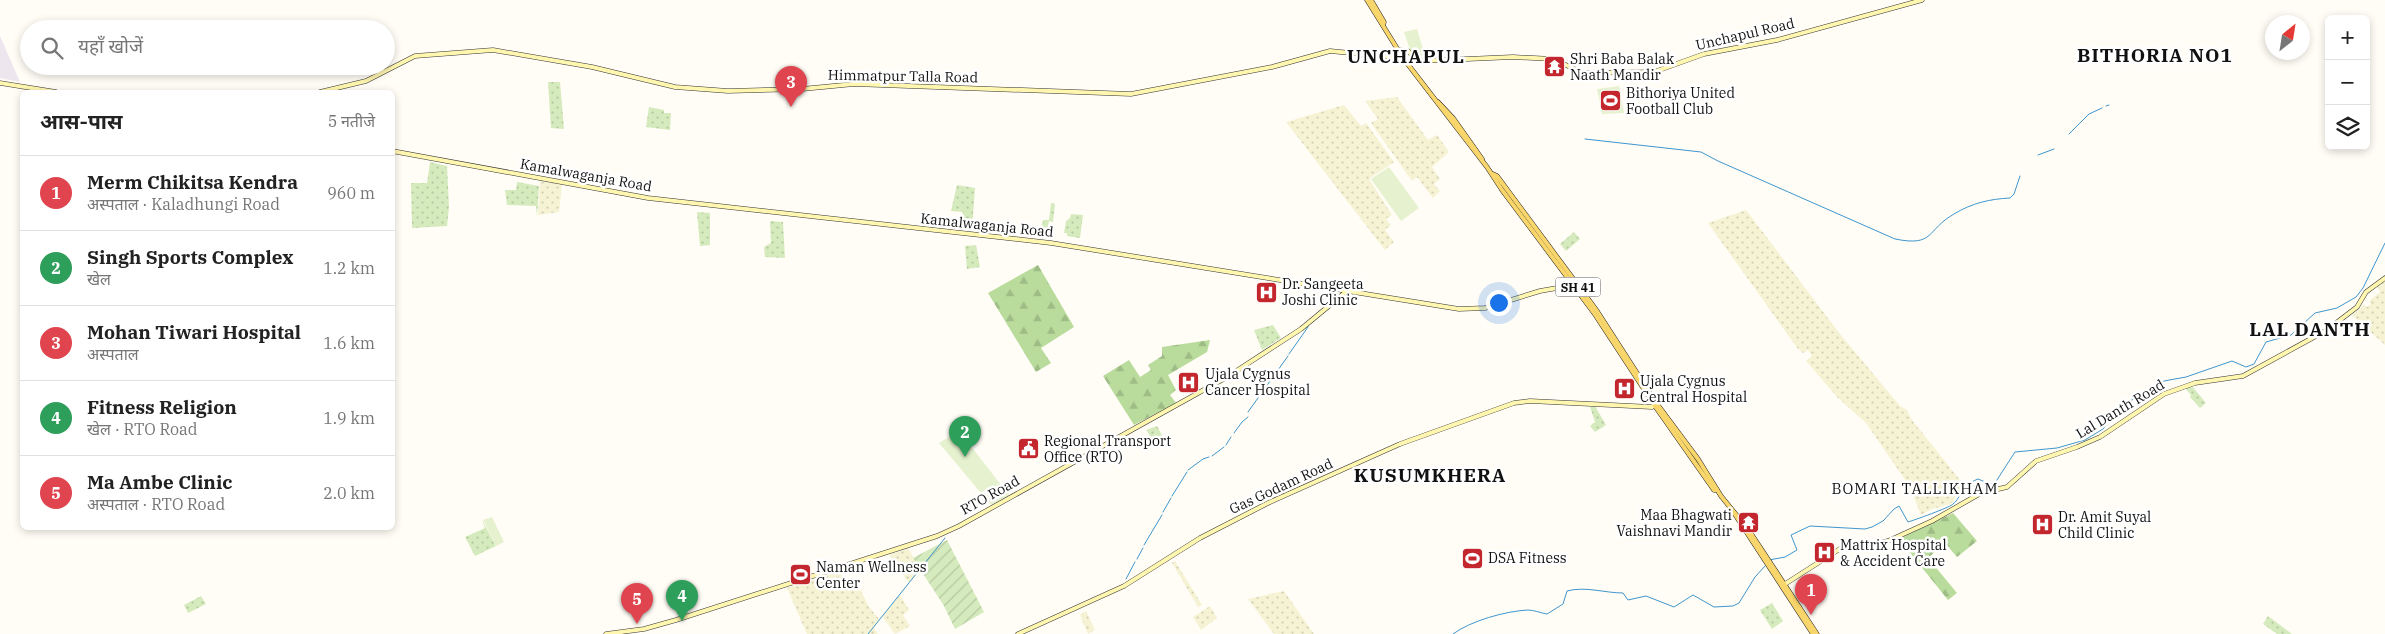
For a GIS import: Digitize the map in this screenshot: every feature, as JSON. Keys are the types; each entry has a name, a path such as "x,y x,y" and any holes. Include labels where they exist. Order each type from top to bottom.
{"main road":[{"name":"SH 41","path":"1366,0 1403,58 1453,118 1493,174 1506,196 1575,285 1714,490 1717,490 1748,533 1813,634"},
{"name":"SH 41","path":"1371,0 1384,22 1383,25"},
{"name":"SH 41","path":"1782,586 1817,634"}],"street":[{"name":"Unchapul Road","path":"1398,50 1408,50 1416,59 1421,61 1512,57 1553,59 1583,73 1654,72 1704,54 1777,40 1922,0"},
{"name":"Himmatpur Talla Road","path":"395,66 415,56 493,50 592,67 675,87 728,91 802,89 854,84 1130,94 1272,67 1330,51 1403,58"},
{"name":"Himmatpur Talla Road","path":"328,90 366,81 378,75"},
{"path":"0,83 44,90"},
{"name":"Kamalwaganja Road","path":"395,152 648,198 1052,243 1340,290 1473,309 1540,291 1575,285"},
{"name":"Lal Danth Road","path":"1782,586 1849,543 1875,544 1888,541 1932,522 1981,493 2007,487 2036,461 2100,437 2164,394 2195,383 2243,376 2327,330 2357,307 2366,292 2385,278"},
{"path":"1340,290 1342,296"},
{"name":"RTO Road","path":"606,634 644,628 676,620 937,536 1227,377 1301,329 1347,291"},
{"name":"Gas Godam Road","path":"1018,634 1124,586 1200,538 1260,506 1400,444 1514,404 1530,401 1656,405"}],"shaded area":[{"path":"0,36 20,82 0,78"},
{"path":"1397,97 1428,140 1437,135 1449,152 1432,167 1440,179 1434,184 1440,191 1433,198 1417,177 1412,181 1371,123 1378,119 1365,101"},
{"path":"1344,105 1361,126 1366,123 1394,162 1369,179 1392,215 1386,219 1391,225 1385,230 1394,242 1385,250 1286,122"},
{"path":"540,181 562,184 559,212 538,215"},
{"path":"1746,210 1840,334 1900,406 1907,410 1912,420 1964,485 1951,504 1932,509 1921,515 1910,487 1866,423 1838,398 1806,361 1812,356 1808,350 1803,353 1798,349 1708,223"},
{"path":"2385,280 2385,345 2352,315 2364,305 2367,307 2371,304 2369,301 2380,292 2377,286"},
{"path":"908,548 921,570 909,583 889,555"},
{"path":"1175,561 1202,605 1198,607 1172,563"},
{"path":"840,571 848,591 859,587 869,607 880,620 873,627 878,634 807,634 787,588"},
{"path":"1284,591 1314,634 1274,634 1248,599"},
{"path":"900,595 909,610 903,615 910,626 895,634 882,616"},
{"path":"1210,606 1217,618 1201,630 1193,617"},
{"path":"1086,611 1095,630 1088,634 1080,615"}],"green space":[{"path":"1417,29 1426,59 1417,58 1410,50 1404,32"},
{"path":"548,82 560,82 564,129 551,128"},
{"name":"Bithoriya United Football Club","path":"1619,86 1624,113 1602,114 1597,89"},
{"path":"649,107 664,110 664,113 671,113 670,130 646,127"},
{"path":"430,162 447,166 449,207 447,226 412,228 411,183 427,183"},
{"path":"1389,167 1419,208 1401,221 1371,179"},
{"path":"517,182 539,186 537,217 536,206 507,205 505,190 516,190"},
{"path":"957,185 975,188 972,229 961,228 963,212 951,211"},
{"path":"1051,203 1055,204 1053,222 1049,221 1046,234 1041,233 1043,220 1049,220"},
{"path":"697,212 710,213 710,245 700,246"},
{"path":"1071,214 1083,215 1080,238 1067,236 1067,233 1064,233 1066,221 1070,218"},
{"path":"770,221 783,222 785,258 765,257 764,247 771,243"},
{"path":"1574,232 1580,239 1566,251 1560,244"},
{"path":"976,245 980,267 967,269 965,246"},
{"path":"1038,265 1074,327 1041,348 1051,363 1036,372 988,293"},
{"path":"1273,325 1281,338 1262,350 1254,330"},
{"path":"1210,340 1207,352 1168,375 1176,390 1170,395 1176,403 1134,425 1103,376 1129,360 1140,377 1151,370 1148,365 1162,356 1162,347"},
{"path":"2192,386 2206,403 2200,408 2185,388"},
{"path":"1595,406 1606,425 1595,432 1590,426 1595,422 1590,407"},
{"path":"1157,426 1165,441 1157,446 1146,430"},
{"path":"959,431 1009,495 991,505 984,496 991,490 989,487 981,493 939,443"},
{"path":"1953,513 1977,541 1957,557 1945,543 1928,558 1957,593 1948,600 1899,539"},
{"path":"492,517 504,542 496,546 483,520"},
{"path":"482,520 496,546 475,556 465,537 485,528"},
{"path":"947,540 984,612 955,629 944,606 913,558"},
{"path":"201,596 206,604 188,613 184,605"},
{"path":"1772,603 1783,621 1772,629 1760,610"},
{"path":"2268,616 2292,634 2277,634 2263,624"}],"waterway":[{"path":"2069,134 2089,114 2102,108"},
{"path":"1585,139 1701,152 1895,239 1908,241 1924,239 1945,220 1974,204 2010,198 2014,194 2020,176"},
{"path":"2038,155 2054,149"},
{"path":"1769,560 1785,557 1797,550 1791,535 1810,526 1865,529 1883,521 1899,506 1908,522 1939,511 1951,506 1964,488 1972,482 1978,479 1990,484 1995,483 2015,452 2057,448 2085,440 2103,429 2120,407 2164,381 2186,377 2232,361 2246,367 2254,364 2266,342 2291,335 2315,313 2337,308 2356,297 2363,288 2385,243"},
{"path":"1289,354 1308,327"},
{"path":"1248,412 1288,356"},
{"path":"1234,433 1248,417"},
{"path":"1226,445 1231,437"},
{"path":"1212,456 1224,447"},
{"path":"1188,470 1209,457"},
{"path":"1172,496 1187,472"},
{"path":"1163,512 1171,498"},
{"path":"1144,545 1162,515"},
{"path":"868,634 945,538"},
{"path":"1137,559 1143,548"},
{"path":"1126,579 1135,562"},
{"path":"1453,634 1478,621 1509,612 1533,610 1547,614 1563,604 1567,591 1574,590 1588,589 1623,593 1628,600 1646,596 1674,607 1693,595 1714,607 1733,606 1739,603 1755,577 1765,566"}],"place":[{"name":"Shri Baba Balak Naath Mandir","path":"1554,67"},
{"name":"Bithoriya United Football Club","path":"1610,101"},
{"name":"Mohan Tiwari Hospital","path":"791,107"},
{"name":"Dr. Sangeeta Joshi Clinic","path":"1266,292"},
{"name":"Ujala Cygnus Cancer Hospital","path":"1189,382"},
{"name":"Ujala Cygnus Central Hospital","path":"1624,389"},
{"name":"Regional Transport Office (RTO)","path":"1028,449"},
{"name":"Singh Sports Complex","path":"965,457"},
{"name":"Maa Bhagwati Vaishnavi Mandir","path":"1748,523"},
{"name":"Dr. Amit Suyal Child Clinic","path":"2042,525"},
{"name":"Mattrix Hospital & Accident Care","path":"1824,553"},
{"name":"DSA Fitness","path":"1472,558"},
{"name":"Naman Wellness Center","path":"800,575"},
{"name":"Merm Chikitsa Kendra","path":"1811,615"},
{"name":"Fitness Religion","path":"682,621"},
{"name":"Ma Ambe Clinic","path":"637,624"}],"district":[{"name":"BITHORIA NO1","path":"2155,55"},
{"name":"UNCHAPUL","path":"1406,56"},
{"name":"LAL DANTH","path":"2310,329"},
{"name":"KUSUMKHERA","path":"1430,475"},
{"name":"BOMARI TALLIKHAM","path":"1915,488"}]}
